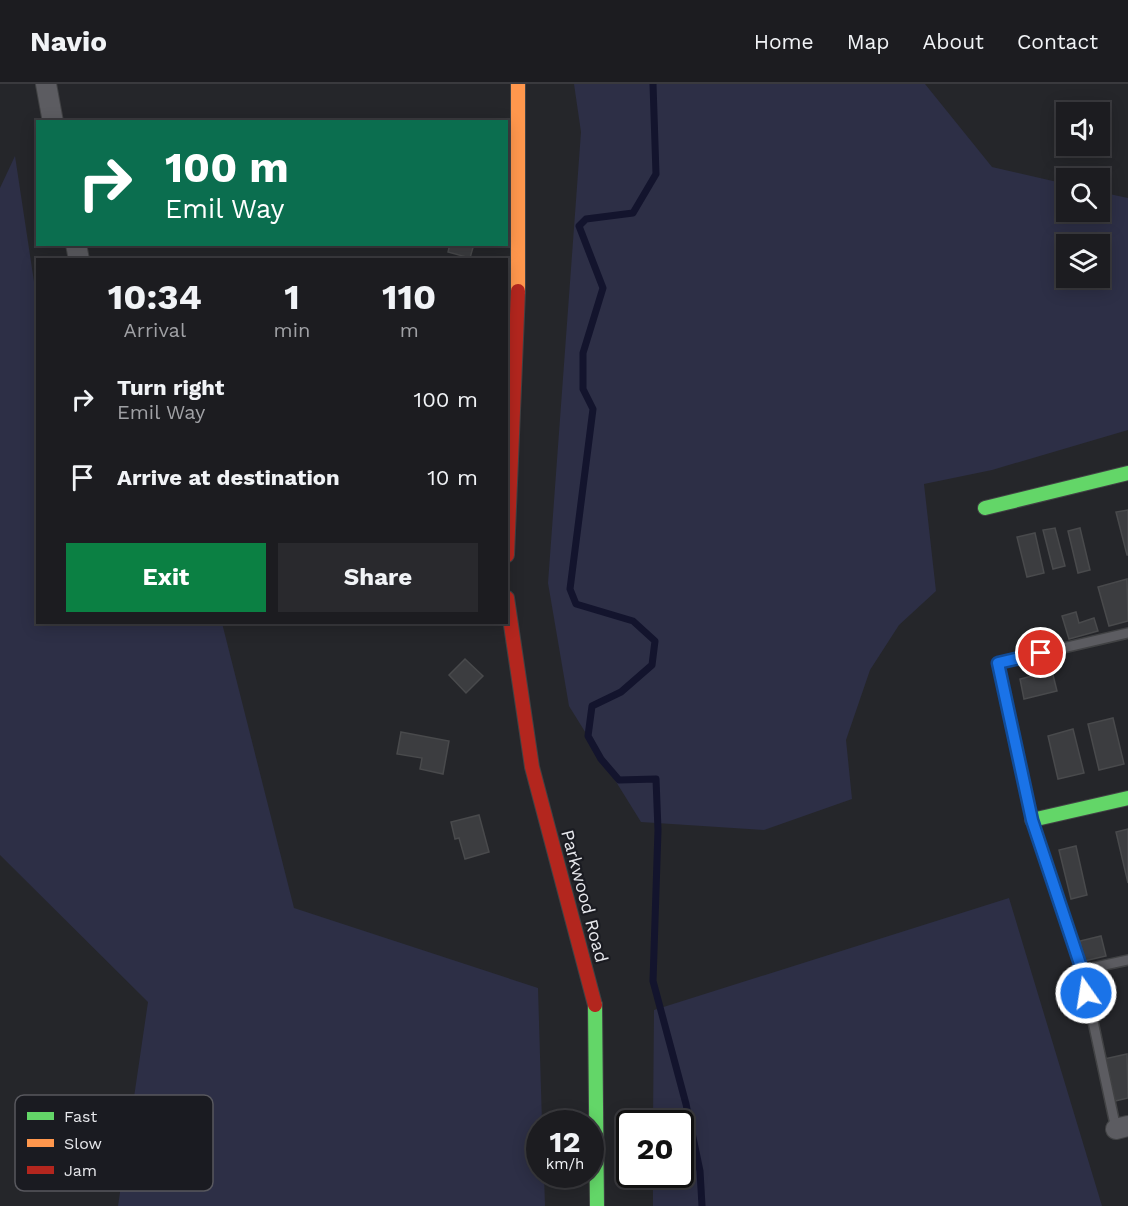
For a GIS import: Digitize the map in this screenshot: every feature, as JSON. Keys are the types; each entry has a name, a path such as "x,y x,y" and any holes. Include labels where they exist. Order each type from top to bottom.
{"street":[{"path":"46,84 53,120"},
{"path":"508,536 516,382 521,189 518,84"},
{"path":"986,508 1128,473"},
{"name":"Parkwood Road","path":"508,605 532,767 596,1009 597,1206"},
{"path":"1032,820 1128,798"}],"lane":[{"path":"1122,1128 1082,970 1032,820 998,663 1128,633"},
{"path":"1082,970 1128,960"}],"shaded area":[{"path":"574,84 925,84 992,167 1056,182 1056,222 1110,222 1110,194 1128,198 1128,430 992,470 924,484 936,591 899,625 870,670 846,740 852,799 764,830 641,822 569,706 548,583 581,132"},
{"path":"15,156 36,295 36,624 222,624 294,908 538,988 542,1110 526,1110 526,1188 544,1188 545,1206 118,1206 120,1191 213,1191 213,1095 134,1095 148,1002 0,855 0,188"},
{"path":"1009,898 1102,1206 653,1206 653,1188 694,1188 694,1110 653,1110 654,1010"}],"building":[{"path":"450,246 473,246 470,258 448,252"},
{"path":"1128,510 1128,555 1127,555 1116,512"},
{"path":"1055,528 1065,566 1053,569 1043,530"},
{"path":"1080,528 1090,570 1078,573 1068,531"},
{"path":"1035,533 1044,573 1027,577 1017,537"},
{"path":"1127,579 1128,621 1109,626 1098,587"},
{"path":"1076,612 1079,623 1094,618 1098,631 1069,639 1062,616"},
{"path":"465,659 483,676 466,693 449,675"},
{"path":"1052,671 1057,691 1024,699 1020,679"},
{"path":"1113,718 1124,764 1099,770 1088,724"},
{"path":"1073,729 1084,773 1058,779 1048,736"},
{"path":"401,732 449,741 443,774 420,769 422,758 397,754"},
{"path":"479,815 489,852 465,859 459,838 455,839 451,822"},
{"path":"1128,829 1128,883 1116,832"},
{"path":"1076,846 1087,895 1071,899 1059,850"},
{"path":"1101,936 1106,956 1084,961 1080,941"},
{"path":"1127,1054 1128,1098 1115,1101 1104,1059"}],"waterway":[{"path":"653,84 656,174 633,213 586,219 579,226 603,288 583,353 583,389 593,409 570,589 576,604 633,621 655,641 652,665 621,692 592,706 588,736 601,759 619,780 656,779 658,830 653,981 686,1104 700,1171 702,1206"}],"traffic: fast":[{"path":"985,508 1128,473"},
{"path":"1032,820 1128,798"},
{"path":"595,1005 597,1206"}],"traffic: slow":[{"path":"518,84 518,291"}],"traffic: jam":[{"path":"508,531 518,291"},
{"path":"508,605 532,767 595,1005"}],"route":[{"path":"1041,653 998,663 1032,820 1082,970 1086,993"}]}
